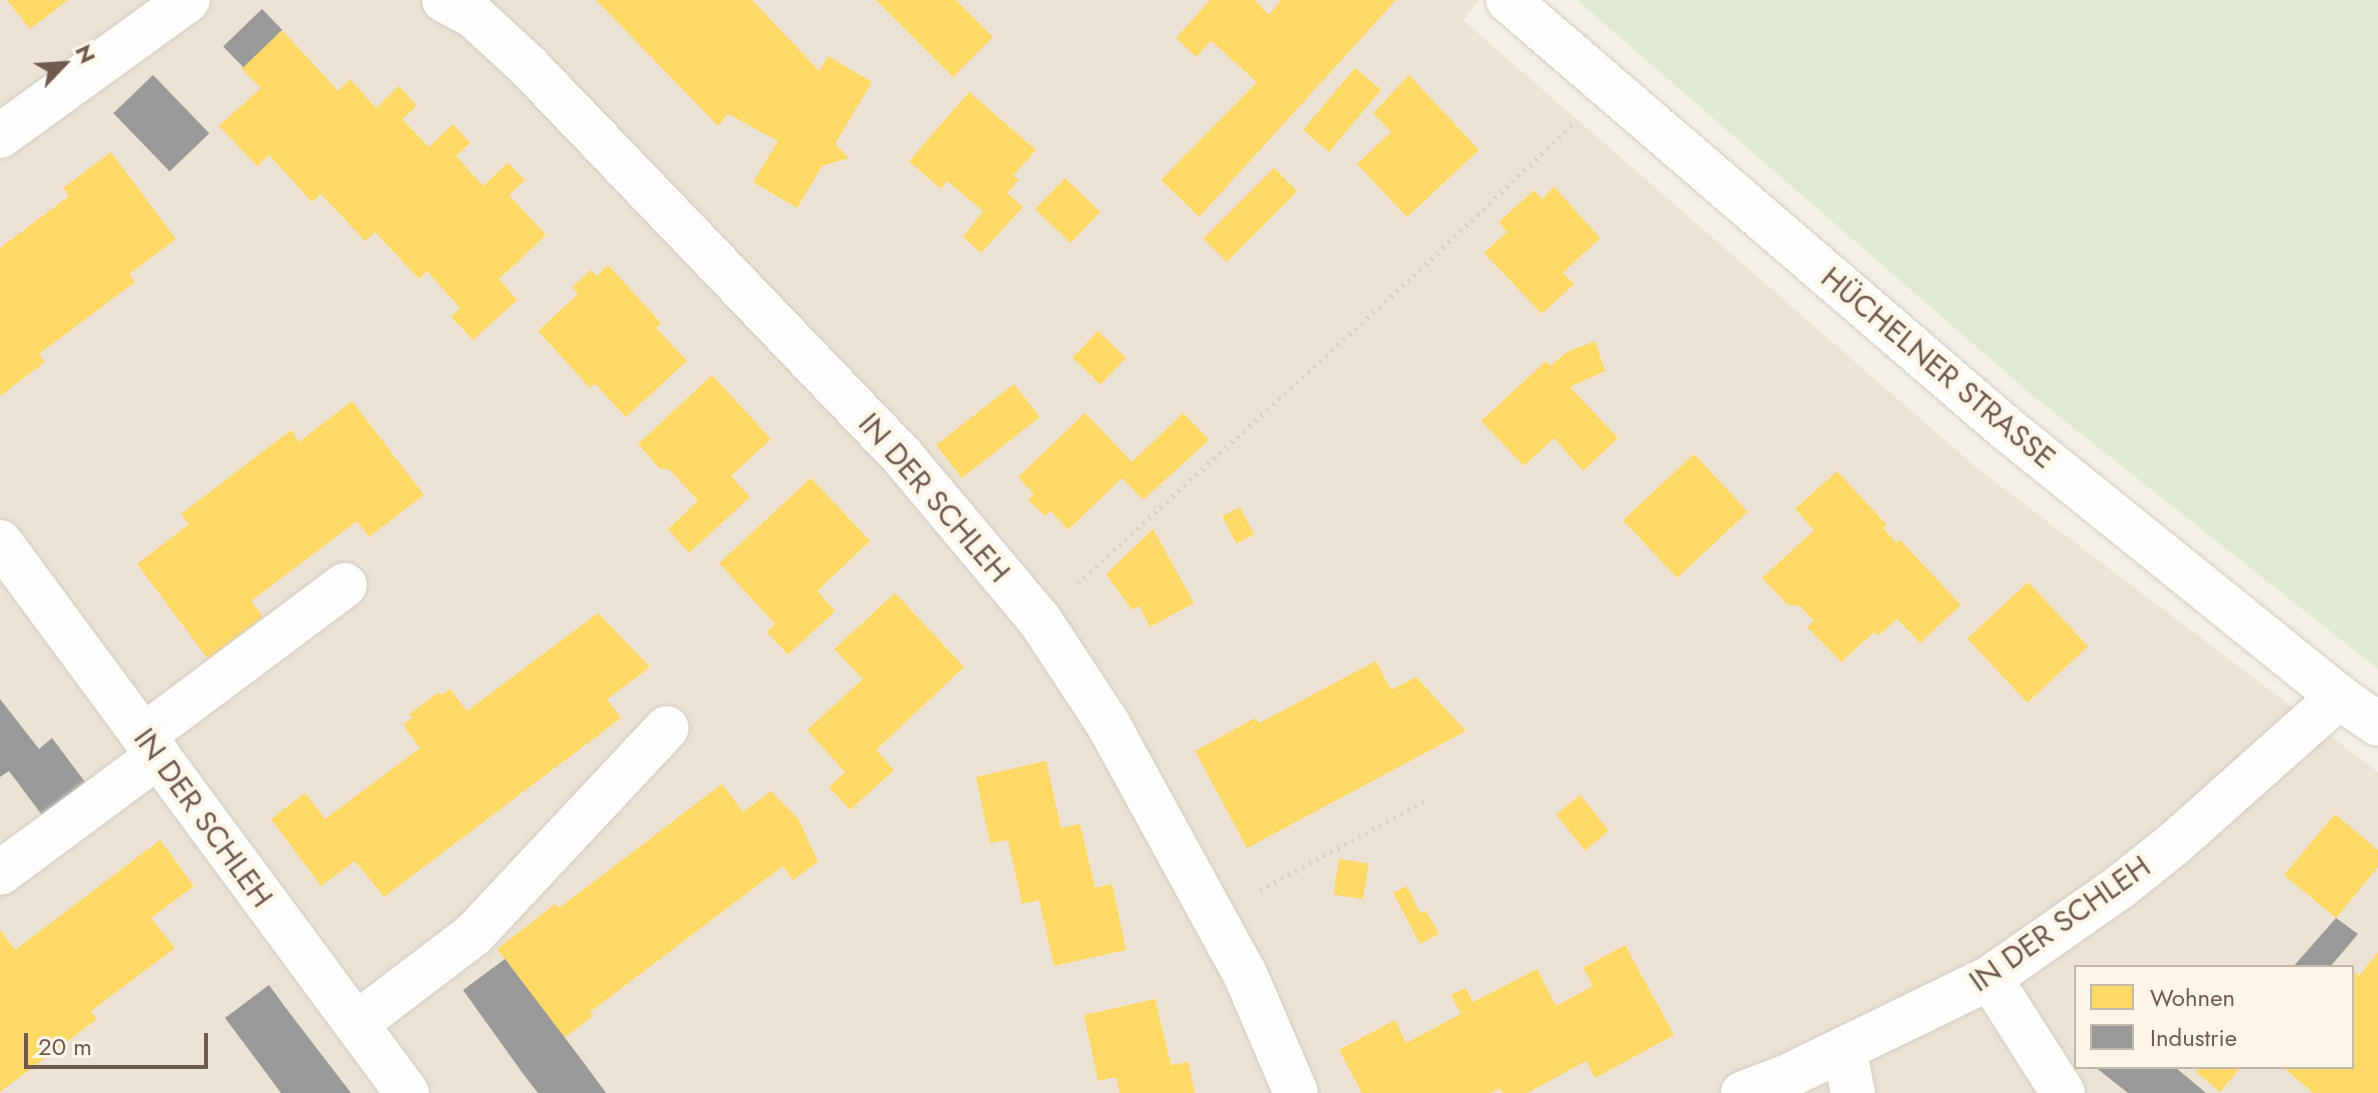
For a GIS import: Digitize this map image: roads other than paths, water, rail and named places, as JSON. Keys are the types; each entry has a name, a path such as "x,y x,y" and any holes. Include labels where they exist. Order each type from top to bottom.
{"street":[{"path":"0,136 188,0"},
{"name":"IN DER SCHLEH","path":"444,0 474,16 540,78 902,456 1039,619 1108,724 1245,974 1296,1093"},
{"name":"HÜCHELNER STRASSE","path":"1508,0 2007,429 2339,697 2378,724"},
{"name":"IN DER SCHLEH","path":"0,542 407,1093"},
{"path":"0,873 345,585"},
{"name":"IN DER SCHLEH","path":"1743,1093 1844,1049 1990,978 2153,860 2339,697"},
{"path":"356,1024 474,934 667,728"},
{"path":"1990,978 2063,1093"},
{"path":"1844,1049 1853,1093"}]}
